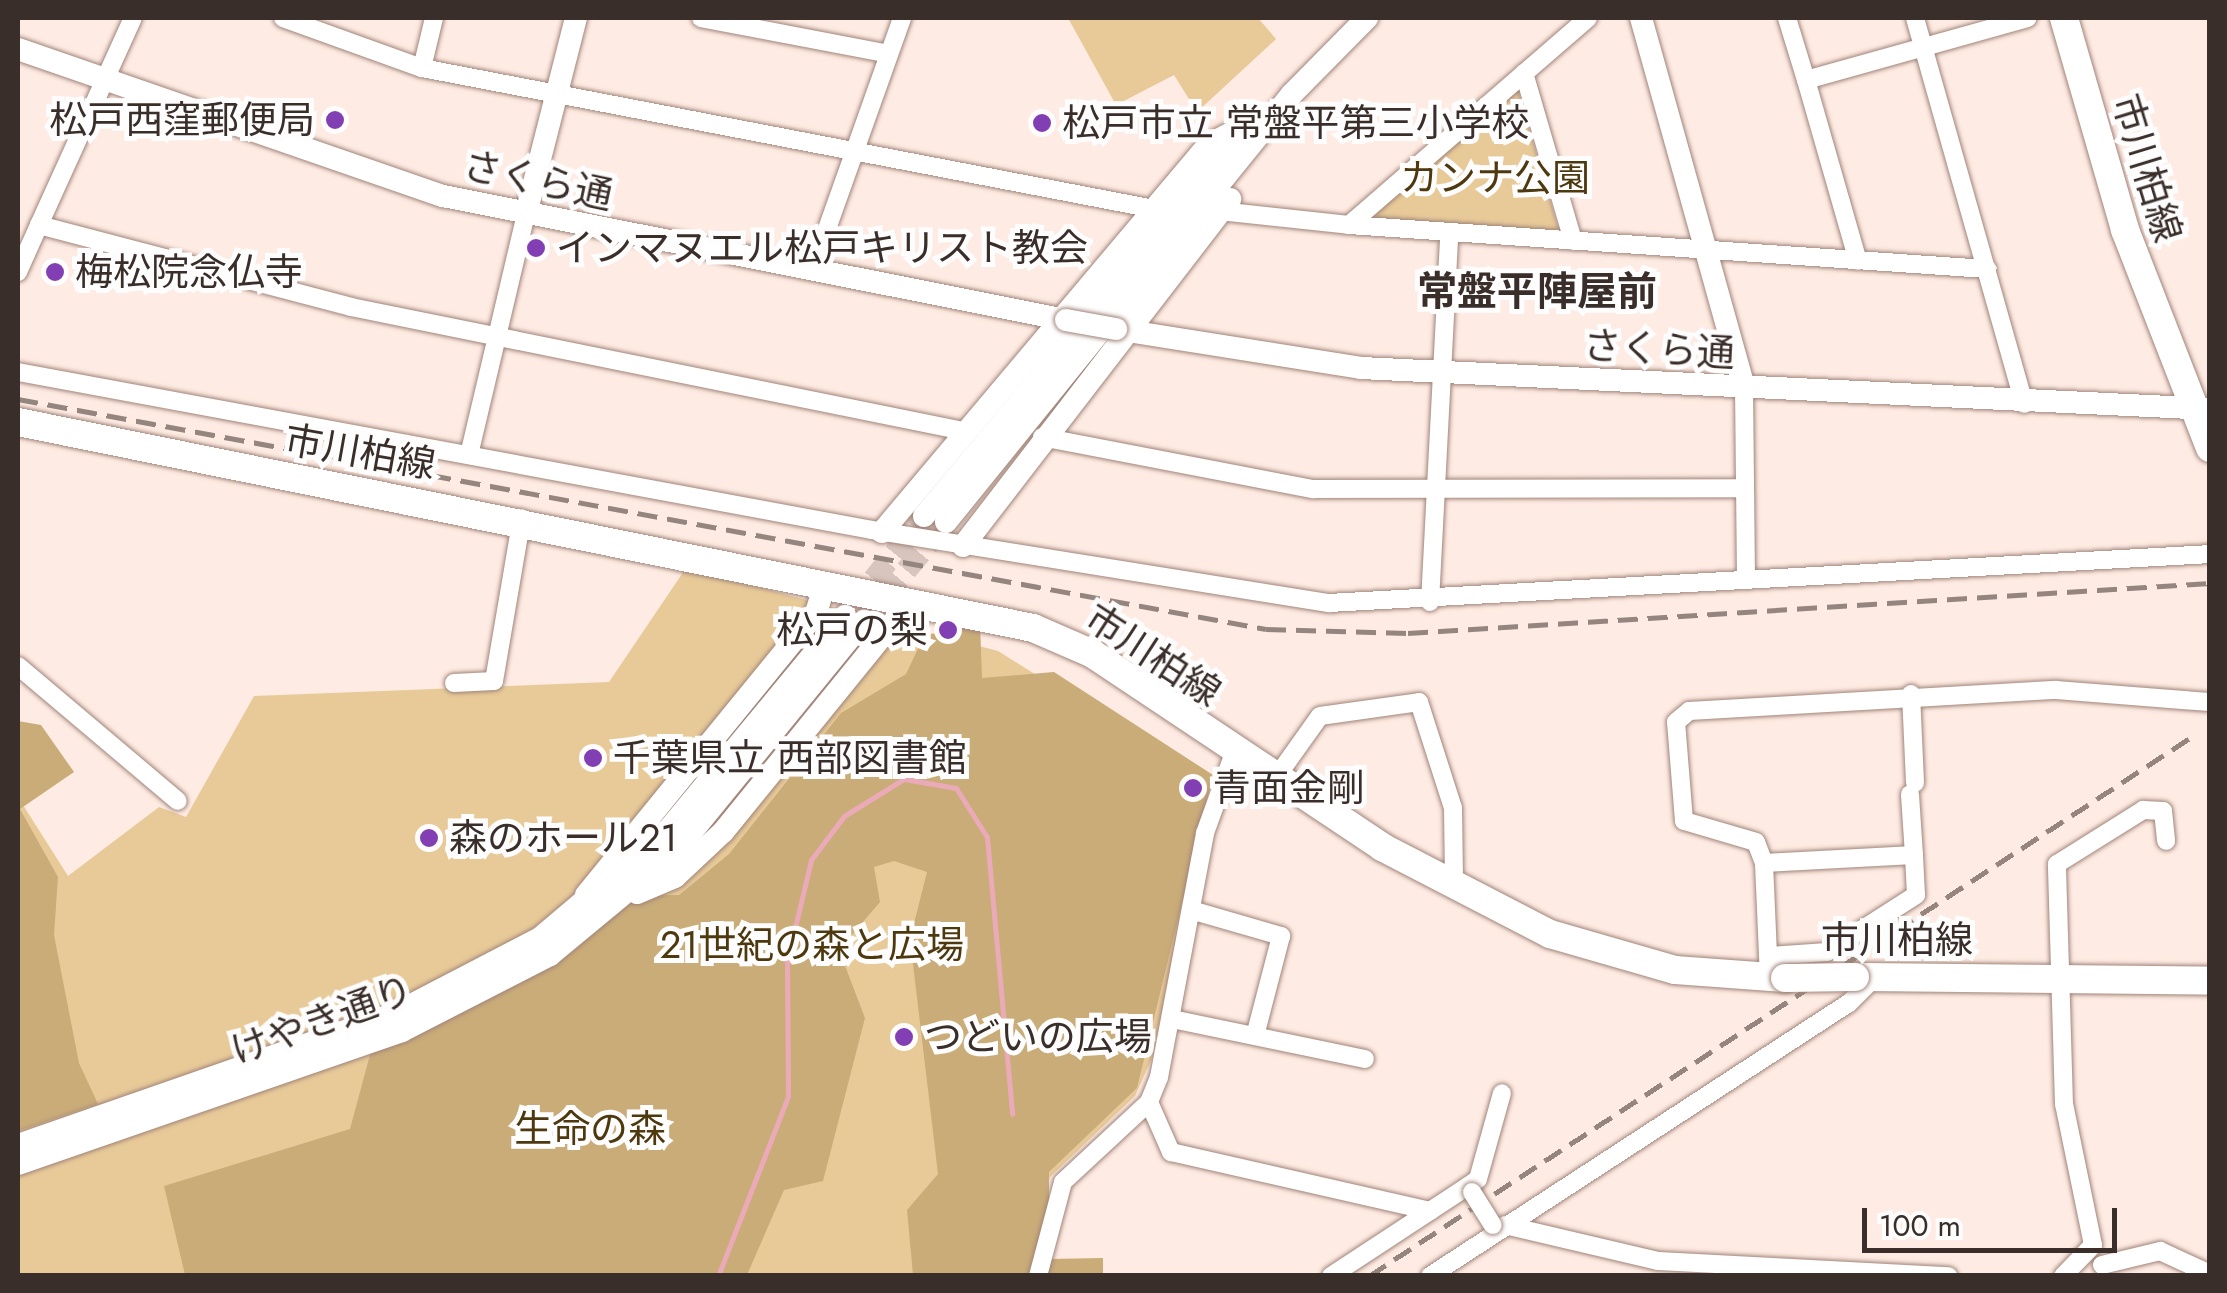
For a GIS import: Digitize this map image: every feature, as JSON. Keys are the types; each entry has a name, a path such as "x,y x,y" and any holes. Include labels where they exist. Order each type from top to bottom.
{"main road":[{"name":"市川柏線","path":"2064,18 2125,230 2202,409 2210,448"},
{"name":"市川柏線","path":"18,422 522,518 1062,638 1275,778 1454,882 1584,948 1675,970 1865,977 2210,981"}],"street":[{"path":"18,272 134,18"},
{"path":"283,18 422,68 1154,210"},
{"path":"422,68 434,18"},
{"path":"468,456 576,18"},
{"path":"701,18 889,54"},
{"path":"812,271 902,18"},
{"path":"1349,225 1588,18"},
{"path":"1641,18 1744,388 1746,579"},
{"path":"1787,18 1858,261"},
{"path":"1916,18 2024,404"},
{"path":"1806,80 2028,18"},
{"path":"1292,94 1258,119 935,519 1292,94 1352,22"},
{"name":"さくら通","path":"18,48 358,172 526,214 1064,320 1295,361 1442,373 2024,404 2202,409"},
{"path":"1524,72 1573,240"},
{"path":"964,546 1120,330 1271,149 1292,94"},
{"path":"882,532 1220,132 1258,119"},
{"path":"1220,211 1449,234 1987,269"},
{"path":"39,225 350,306 964,431"},
{"path":"1430,602 1449,234"},
{"path":"18,372 882,532 1298,600 1430,602 1746,579 2210,554"},
{"path":"1042,437 1206,474 1436,493 1743,488"},
{"path":"454,684 494,681 522,518"},
{"path":"578,911 816,614 824,586"},
{"path":"623,888 675,877 724,832 896,619 900,600"},
{"path":"623,888 690,835 854,619"},
{"path":"18,666 178,800"},
{"path":"1911,694 1916,895 1827,952 1775,971 1764,864 1756,842 1684,820 1681,716 1911,694 2056,690 2210,702"},
{"path":"1275,778 1320,716 1418,702 1452,808 1454,882"},
{"path":"1038,1276 1063,1182 1149,1102 1172,1019 1191,910 1234,753"},
{"path":"2166,841 2163,812 2143,810 2057,864 2064,1104 2093,1245 2104,1270 2160,1251 2210,1274"},
{"path":"1764,864 1914,856"},
{"name":"けやき通り","path":"18,1144 394,1014 623,888"},
{"name":"けやき通り","path":"18,1164 402,1030 550,955 623,888"},
{"path":"1191,910 1281,936 1256,1036"},
{"path":"1430,1276 1498,1227 1848,1004 1865,977"},
{"path":"1172,1019 1365,1058"},
{"path":"1331,1276 1470,1189 1478,1179 1502,1093"},
{"path":"1149,1102 1171,1152 1430,1211"},
{"path":"1470,1189 1498,1227 1654,1268 1949,1276"},
{"path":"2063,1276 2093,1245"}],"green space":[{"path":"1068,18 1258,18 1276,39 1197,112 1174,75 1116,105"},
{"name":"カンナ公園","path":"1518,90 1559,231 1376,219 1377,210"},
{"name":"21世紀の森と広場","path":"686,568 998,651 1207,781 1153,1056 1135,1096 1050,1177 1026,1276 18,1275 18,797 68,876 159,807 186,817 254,696 609,682"},
{"name":"生命の森","path":"980,622 982,678 1054,672 1213,775 1137,1088 1049,1172 1049,1259 1103,1258 1103,1275 913,1275 907,1210 938,1174 910,939 927,872 894,861 874,867 880,902 839,950 865,1018 823,1181 784,1190 747,1275 185,1275 164,1186 350,1129 371,1051 617,896 679,895 729,854 841,713 906,674 924,636"},
{"path":"18,721 41,725 74,772 20,809 58,877 54,935 79,1063 98,1104 18,1131"}],"waterway":[{"path":"718,1276 788,1096 787,961 811,860 844,816 904,779 956,788 987,837 1012,1114"}],"tunnel":[{"path":"853,605 924,516"},
{"path":"864,621 944,525"}],"railway":[{"path":"18,399 1266,629 1408,633 2210,583"},
{"path":"1369,1276 2190,738"}],"place":[{"name":"松戸西窪郵便局","path":"335,120"},
{"name":"松戸市立 常盤平第三小学校","path":"1042,123"},
{"name":"インマヌエル松戸キリスト教会","path":"536,248"},
{"name":"梅松院念仏寺","path":"55,272"},
{"name":"松戸の梨","path":"948,630"},
{"name":"千葉県立 西部図書館","path":"593,758"},
{"name":"青面金剛","path":"1193,788"},
{"name":"森のホール21","path":"429,838"},
{"name":"つどいの広場","path":"904,1037"}],"district":[{"name":"常盤平陣屋前","path":"1537,291"}]}
